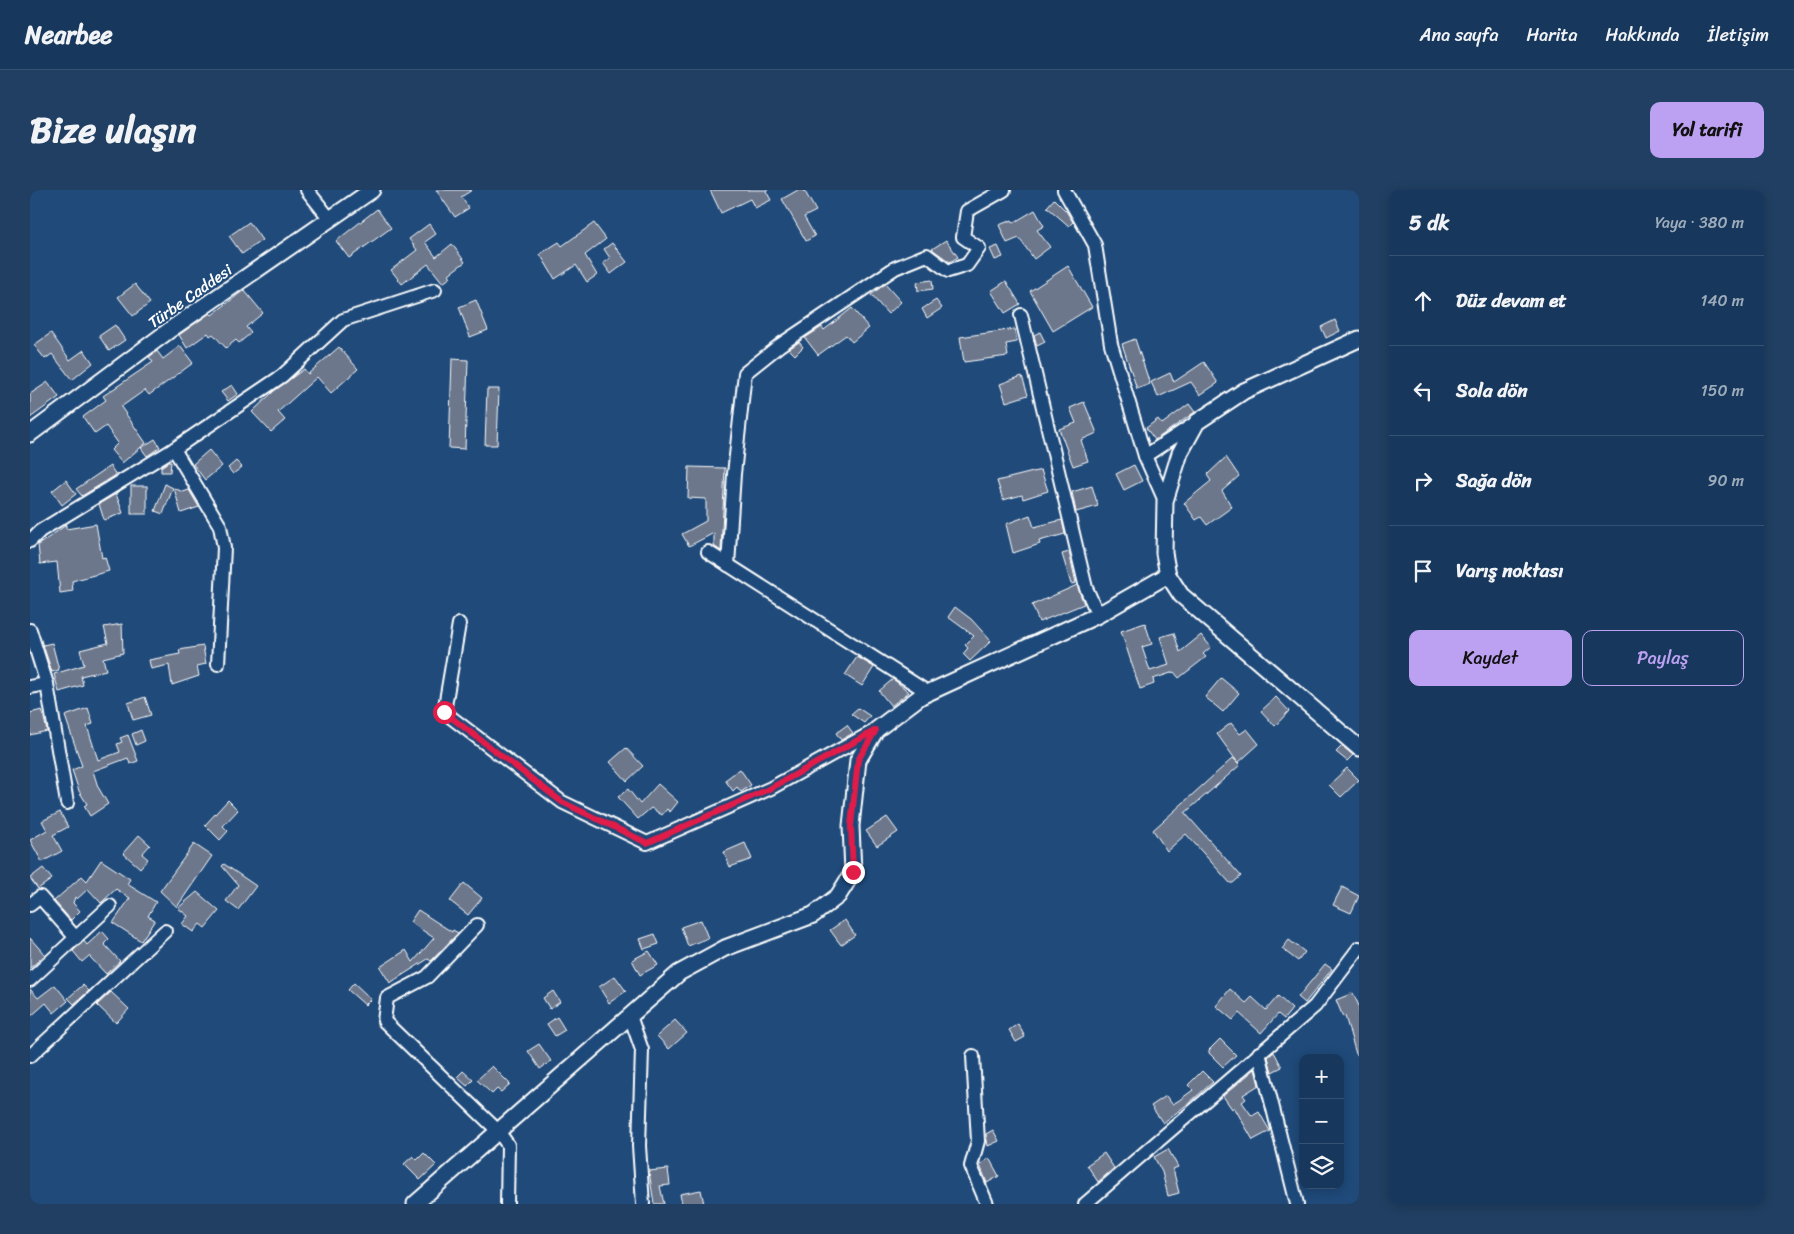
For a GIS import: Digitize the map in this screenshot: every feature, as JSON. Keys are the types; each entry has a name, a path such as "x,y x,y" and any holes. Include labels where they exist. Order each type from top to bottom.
{"street":[{"path":"307,190 330,219"},
{"name":"Türbe Caddesi","path":"30,434 171,329 372,190"},
{"path":"728,565 734,474 745,373 780,345 895,268 927,255 948,271 967,265 979,248 963,237 967,211 1004,190"},
{"path":"1064,190 1095,245 1111,344 1145,456 1165,501"},
{"path":"30,540 40,531 174,449 282,376 343,320 435,290"},
{"path":"1021,315 1086,588 1098,615"},
{"path":"1145,456 1244,391 1359,339"},
{"path":"1198,422 1180,453 1165,501 1164,553 1168,575 1181,595 1359,748"},
{"path":"174,449 220,526 224,548 218,664"},
{"path":"708,552 929,693"},
{"path":"459,624 444,712 562,802 647,843 771,788 876,730 929,693 1098,615 1168,575"},
{"path":"30,630 47,684 67,802"},
{"path":"30,688 47,684"},
{"path":"415,1204 679,974 725,948 813,914 838,896 853,872 851,826 858,760 876,730"},
{"path":"30,905 40,897 76,938"},
{"path":"30,980 110,906"},
{"path":"477,925 427,977 387,998 384,1021 498,1131 508,1145 507,1204"},
{"path":"30,1056 165,931"},
{"path":"1085,1204 1315,1006 1359,948"},
{"path":"630,1016 642,1050 639,1146 643,1204"},
{"path":"1259,1053 1298,1204"},
{"path":"973,1056 978,1141 971,1166 987,1204"}],"building":[{"path":"436,190 472,190 461,197 469,208 455,217"},
{"path":"710,190 768,190 766,191 771,200 755,208 750,199 721,213"},
{"path":"798,190 804,190 816,211 804,217 815,236 806,241 782,199"},
{"path":"1054,199 1066,211 1073,222 1069,226 1047,207"},
{"path":"377,209 391,228 349,258 336,241"},
{"path":"1035,210 1044,226 1037,230 1050,247 1034,259 1019,238 1007,243 999,225 1012,220 1013,223"},
{"path":"249,222 262,240 242,254 229,236"},
{"path":"594,223 606,239 585,255 597,275 587,282 576,265 555,279 540,254 559,242 562,246"},
{"path":"429,224 436,234 425,242 436,257 452,244 465,262 449,274 451,277 443,283 428,264 402,284 391,270 417,250 409,239"},
{"path":"946,240 958,257 950,262 932,249"},
{"path":"612,243 627,262 611,274 603,263 610,258 604,249"},
{"path":"998,246 1003,257 995,260 990,249"},
{"path":"1068,266 1092,307 1053,331 1030,291"},
{"path":"932,280 933,289 918,291 917,282"},
{"path":"1006,281 1020,304 1005,313 991,291"},
{"path":"135,284 150,303 133,316 118,297"},
{"path":"885,284 901,302 888,314 871,295"},
{"path":"244,290 263,313 246,327 251,333 239,343 236,340 226,348 213,334 210,336 208,333 187,348 179,335 210,313 212,315"},
{"path":"476,300 488,330 470,337 459,307"},
{"path":"936,300 942,308 927,318 922,309"},
{"path":"852,308 869,328 852,342 846,335 818,355 805,338 822,327 824,330"},
{"path":"1335,320 1340,331 1326,338 1321,327"},
{"path":"115,325 125,340 109,351 99,336"},
{"path":"1015,329 1017,342 1006,344 1008,356 964,362 960,337"},
{"path":"1040,332 1045,342 1037,346 1034,335"},
{"path":"51,333 70,360 84,350 93,363 72,380 52,354 45,359 34,345"},
{"path":"1135,339 1150,384 1137,389 1122,344"},
{"path":"799,342 803,347 795,355 789,349"},
{"path":"180,346 193,363 149,395 145,390 121,407 146,443 122,463 111,450 118,443 106,426 95,434 83,417 106,400 103,396 153,362 149,357 157,351 163,359"},
{"path":"339,347 358,369 331,393 317,377 278,412 285,420 271,432 252,412 274,391 304,369 308,374"},
{"path":"452,359 468,360 465,449 449,448"},
{"path":"1204,362 1218,383 1200,395 1191,382 1158,397 1151,382 1170,373 1174,382"},
{"path":"1022,376 1028,395 1006,402 1000,384"},
{"path":"48,382 59,397 30,418 30,394"},
{"path":"232,385 238,394 228,401 221,392"},
{"path":"487,389 499,389 497,445 485,445"},
{"path":"1084,402 1097,433 1081,440 1088,461 1073,466 1059,429 1076,423 1070,408"},
{"path":"1189,404 1195,412 1155,440 1146,428 1158,419 1162,424"},
{"path":"155,439 160,447 147,456 141,448"},
{"path":"209,450 222,466 205,480 193,464"},
{"path":"1226,457 1239,476 1222,491 1232,507 1207,525 1201,517 1196,520 1184,503 1211,481 1207,475"},
{"path":"236,461 242,467 233,474 228,468"},
{"path":"171,462 170,472 161,472 161,467"},
{"path":"1134,465 1142,481 1124,490 1116,474"},
{"path":"110,466 116,475 82,496 76,489"},
{"path":"689,467 725,468 721,551 714,546 714,533 689,546 682,534 706,521 706,499 688,498"},
{"path":"1041,470 1048,491 1023,499 1022,495 1003,500 997,481"},
{"path":"66,480 76,494 62,505 52,491"},
{"path":"165,484 173,488 163,514 155,511"},
{"path":"131,486 147,486 147,514 131,514"},
{"path":"1092,486 1098,506 1076,512 1072,492"},
{"path":"174,488 183,492 189,490 199,507 181,513"},
{"path":"116,494 123,513 104,520 99,504"},
{"path":"1030,515 1034,527 1062,520 1065,534 1039,541 1040,544 1013,553 1006,524"},
{"path":"96,524 102,558 105,557 109,571 72,581 73,591 60,593 57,562 40,564 38,545 66,525 66,529"},
{"path":"1069,552 1076,583 1071,584 1062,554"},
{"path":"1077,585 1084,604 1039,622 1032,605"},
{"path":"955,607 971,619 991,641 970,661 963,654 968,648 965,645 974,636 948,617"},
{"path":"1145,623 1152,644 1142,647 1150,671 1169,665 1160,637 1174,633 1180,652 1201,635 1211,647 1203,654 1206,657 1179,678 1174,672 1153,679 1154,684 1140,689 1121,631"},
{"path":"122,624 123,653 103,658 106,670 81,676 83,685 59,692 54,674 84,665 80,650 108,643 104,627"},
{"path":"52,643 59,670 52,672 43,645"},
{"path":"203,646 206,664 197,666 199,676 172,685 169,665 151,669 149,660 180,654 179,650"},
{"path":"857,657 874,667 862,686 845,675"},
{"path":"1221,678 1239,693 1223,712 1205,697"},
{"path":"893,679 909,692 891,706 879,691"},
{"path":"145,697 151,715 133,720 128,703"},
{"path":"1276,697 1289,711 1275,726 1261,711"},
{"path":"88,708 93,724 87,726 98,760 120,752 117,744 122,742 120,738 128,735 138,761 130,764 128,758 93,771 98,787 108,804 90,816 84,806 87,804 79,791 72,770 82,766 65,716"},
{"path":"858,708 870,716 864,723 851,714"},
{"path":"42,710 47,731 30,735 30,713"},
{"path":"1231,723 1240,734 1247,729 1259,744 1238,763 1217,734"},
{"path":"847,725 853,733 841,740 836,733"},
{"path":"141,730 145,741 136,745 132,734"},
{"path":"1342,746 1353,755 1347,761 1336,752"},
{"path":"626,748 643,766 627,781 610,762"},
{"path":"1233,758 1240,765 1185,813 1241,876 1233,883 1230,883 1186,834 1167,851 1153,830"},
{"path":"1347,768 1359,780 1341,797 1329,785"},
{"path":"740,769 751,785 741,792 737,787 733,791 725,780"},
{"path":"658,784 678,802 670,812 667,809 662,815 651,808 638,819 618,797 628,789 640,804"},
{"path":"228,800 238,810 223,826 228,831 220,840 205,825"},
{"path":"60,812 68,827 53,835 62,851 42,862 30,840 47,830 42,821"},
{"path":"887,817 898,832 877,846 866,831"},
{"path":"139,835 150,845 142,854 148,859 140,868 123,853"},
{"path":"745,843 752,859 730,867 724,852"},
{"path":"194,844 212,856 177,907 160,891"},
{"path":"101,860 130,879 127,884 156,902 148,916 155,920 141,941 113,923 130,898 116,889 101,903 88,889 77,899 75,897 73,903 80,911 71,920 54,901 82,876 87,881"},
{"path":"224,864 256,886 238,910 226,901 238,885 222,866"},
{"path":"43,868 52,879 38,889 30,878"},
{"path":"464,883 482,898 468,915 450,901"},
{"path":"1342,887 1359,896 1351,913 1333,905"},
{"path":"197,892 219,911 205,928 200,924 193,932 182,924 188,916 178,908"},
{"path":"418,910 452,932 453,930 458,933 431,961 428,959 390,983 380,967 406,950 413,962 434,938 410,922"},
{"path":"701,920 708,938 688,946 681,927"},
{"path":"845,920 855,935 841,945 830,930"},
{"path":"102,931 109,939 104,944 120,961 106,974 89,956 82,962 73,951 84,941 87,945"},
{"path":"655,934 659,944 644,949 640,939"},
{"path":"30,938 45,955 30,968"},
{"path":"1289,940 1305,952 1298,961 1282,949"},
{"path":"649,951 658,965 640,975 632,960"},
{"path":"1325,964 1332,969 1305,1003 1298,997"},
{"path":"615,976 626,991 609,1003 599,987"},
{"path":"354,983 371,999 365,1005 348,990"},
{"path":"55,985 68,1001 54,1013 46,1003 30,1017 30,989 38,998"},
{"path":"83,985 89,991 74,1004 68,998"},
{"path":"1230,989 1246,1003 1252,997 1266,1010 1278,996 1292,1009 1284,1019 1278,1014 1261,1033 1239,1013 1233,1020 1216,1006"},
{"path":"553,991 560,1002 550,1009 543,998"},
{"path":"111,992 129,1009 116,1023 97,1005"},
{"path":"1353,993 1359,1006 1359,1054 1356,1054 1345,1016 1343,1017 1336,1000"},
{"path":"557,1017 565,1030 555,1036 547,1024"},
{"path":"675,1020 687,1033 669,1049 657,1036"},
{"path":"1018,1024 1025,1037 1016,1042 1009,1030"},
{"path":"1220,1039 1236,1055 1223,1067 1209,1053 1209,1050"},
{"path":"539,1044 551,1061 540,1069 528,1051"},
{"path":"1274,1052 1282,1067 1272,1072 1268,1057"},
{"path":"492,1066 510,1084 501,1092 497,1089 492,1094 477,1080"},
{"path":"1255,1069 1259,1085 1243,1095 1246,1099 1242,1102 1252,1116 1259,1112 1270,1131 1253,1140 1234,1107 1232,1109 1223,1096"},
{"path":"463,1071 473,1080 467,1086 457,1077"},
{"path":"1202,1071 1213,1082 1163,1123 1151,1106 1166,1096 1172,1104 1178,1101 1193,1090 1188,1085"},
{"path":"993,1130 999,1141 988,1146 986,1134"},
{"path":"1168,1149 1178,1167 1173,1169 1179,1193 1168,1196 1162,1172 1154,1157"},
{"path":"424,1153 436,1165 420,1180 404,1164 413,1156 417,1160"},
{"path":"1104,1153 1114,1168 1098,1182 1087,1165"},
{"path":"989,1158 999,1176 987,1183 980,1165"},
{"path":"668,1169 670,1185 660,1186 664,1204 654,1204 649,1171"},
{"path":"701,1190 704,1204 682,1204 680,1194"}],"route":[{"path":"444,712 562,802 647,843 771,788 876,730 858,760 851,826 853,872"}]}
